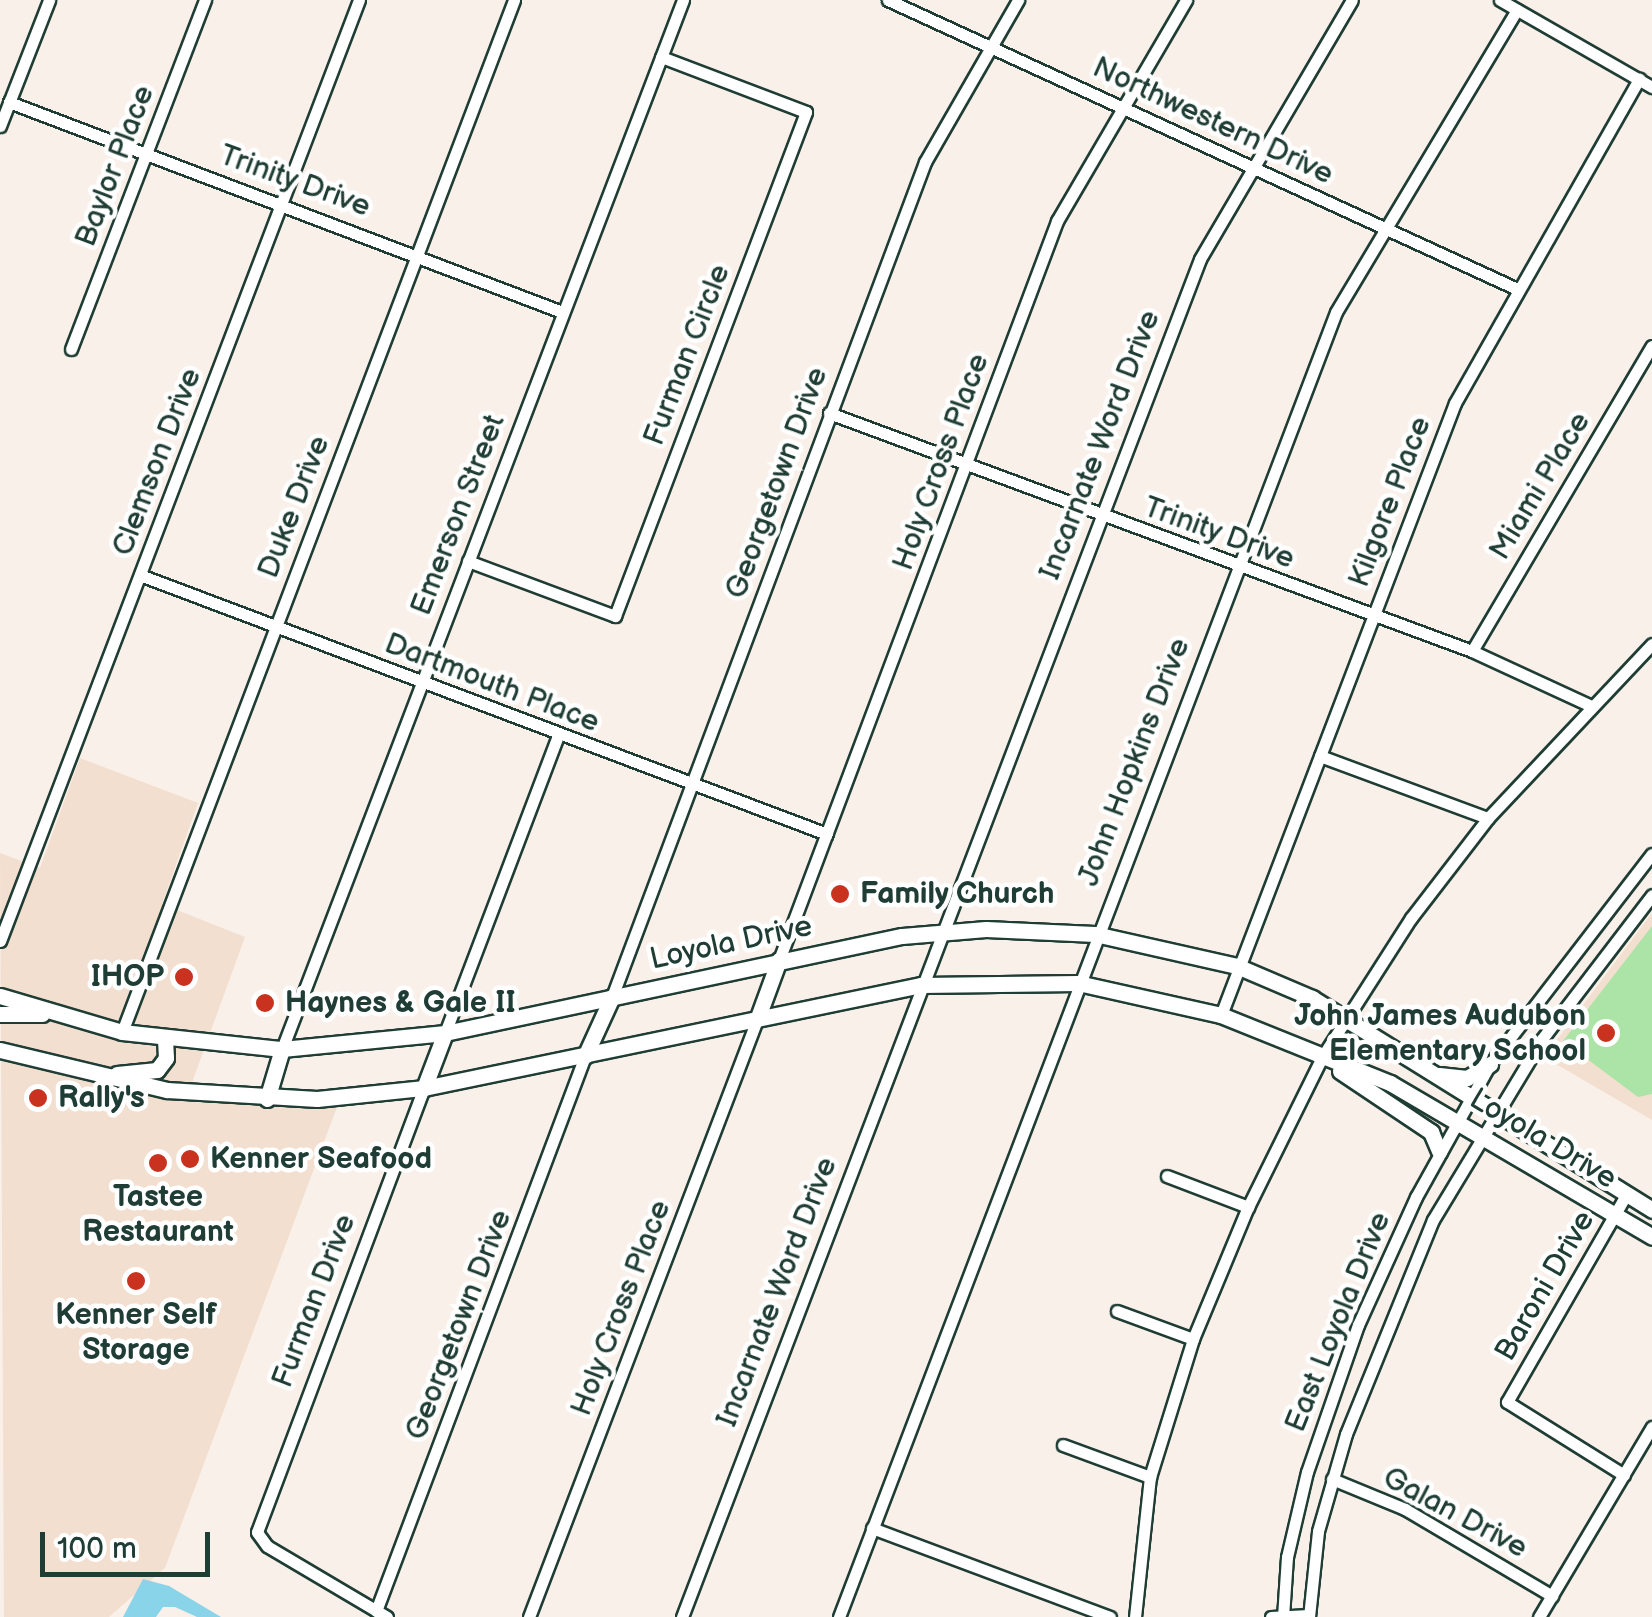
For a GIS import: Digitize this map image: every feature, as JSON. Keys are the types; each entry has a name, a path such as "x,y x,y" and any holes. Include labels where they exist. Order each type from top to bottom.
{"main road":[{"name":"Loyola Drive","path":"0,996 46,1013 122,1032 282,1049 444,1033 779,960 942,932 1095,934 1236,966 1346,1016 1468,1100 1652,1210"},
{"path":"758,1017 779,960"},
{"name":"Loyola Drive","path":"0,1050 174,1092 268,1099 424,1088 921,985 1078,983 1221,1014 1390,1083 1652,1236"},
{"path":"585,1056 612,997"},
{"path":"0,1014 46,1013"},
{"path":"424,1088 444,1033"},
{"path":"83,1073 157,1070 166,1058 166,1038"},
{"path":"268,1099 282,1049"},
{"path":"1322,1057 1432,1132 1439,1151"},
{"path":"1422,1070 1458,1079 1490,1064"}],"street":[{"path":"0,126 49,0"},
{"name":"Baylor Place","path":"71,349 206,0"},
{"name":"Clemson Drive","path":"0,941 359,0"},
{"name":"Duke Drive","path":"122,1032 514,0"},
{"name":"Emerson Street","path":"282,1049 683,0"},
{"name":"Northwestern Drive","path":"888,0 1515,288"},
{"name":"Georgetown Drive","path":"612,997 925,162 1018,0"},
{"name":"Holy Cross Place","path":"779,960 1057,221 1186,0"},
{"name":"Incarnate Word Drive","path":"682,1617 1099,515 1200,259 1352,0"},
{"path":"1500,0 1652,87"},
{"name":"John Hopkins Drive","path":"838,1617 1095,934 1336,312 1517,10"},
{"name":"Furman Circle","path":"468,561 615,616 806,112 661,57"},
{"name":"Kilgore Place","path":"1221,1014 1236,966 1455,402 1515,288 1640,80"},
{"name":"Trinity Drive","path":"8,102 417,253 562,312"},
{"name":"Miami Place","path":"1472,651 1652,346"},
{"name":"Trinity Drive","path":"830,412 1472,651 1589,705"},
{"name":"Dartmouth Place","path":"140,575 558,736 827,834"},
{"path":"1135,1617 1150,1478 1193,1339 1248,1207 1322,1057 1346,1016 1488,818 1589,705 1652,644"},
{"path":"444,1033 558,736"},
{"path":"1320,756 1488,818"},
{"name":"East Loyola Drive","path":"1283,1617 1294,1523 1322,1426 1378,1277 1439,1151 1490,1064 1652,854"},
{"name":"East Loyola Drive","path":"1309,1616 1312,1562 1332,1479 1403,1284 1480,1136 1579,986 1652,896"},
{"name":"Holy Cross Place","path":"529,1617 758,1017"},
{"name":"Georgetown Drive","path":"381,1614 585,1056"},
{"name":"Furman Drive","path":"381,1614 266,1546 258,1534 424,1088"},
{"path":"1166,1176 1248,1207"},
{"name":"Baroni Drive","path":"1624,1475 1507,1402 1626,1195"},
{"path":"1117,1311 1193,1339"},
{"path":"1539,1617 1652,1427"},
{"path":"1064,1445 1150,1478"},
{"name":"Galan Drive","path":"1332,1479 1405,1510 1552,1596"},
{"path":"872,1528 1110,1617"},
{"path":"1271,1617 1309,1616"}],"shaded area":[{"path":"80,758 198,803 162,904 245,937 185,1102 337,1107 165,1568 109,1617 4,1617 0,853 40,868"},
{"name":"John James Audubon Elementary School","path":"1652,913 1652,1120 1544,1057"}],"green space":[{"name":"John James Audubon Elementary School","path":"1652,926 1652,1094 1638,1097 1563,1041"}],"water":[{"path":"143,1579 169,1586 221,1617 197,1617 175,1607 163,1607 156,1617 123,1617"}],"place":[{"name":"Family Church","path":"840,894"},
{"name":"IHOP","path":"184,977"},
{"name":"Haynes & Gale II","path":"265,1003"},
{"name":"John James Audubon Elementary School","path":"1606,1033"},
{"name":"Rally's","path":"38,1098"},
{"name":"Kenner Seafood","path":"190,1159"},
{"name":"Tastee Restaurant","path":"158,1163"},
{"name":"Kenner Self Storage","path":"136,1281"}]}
